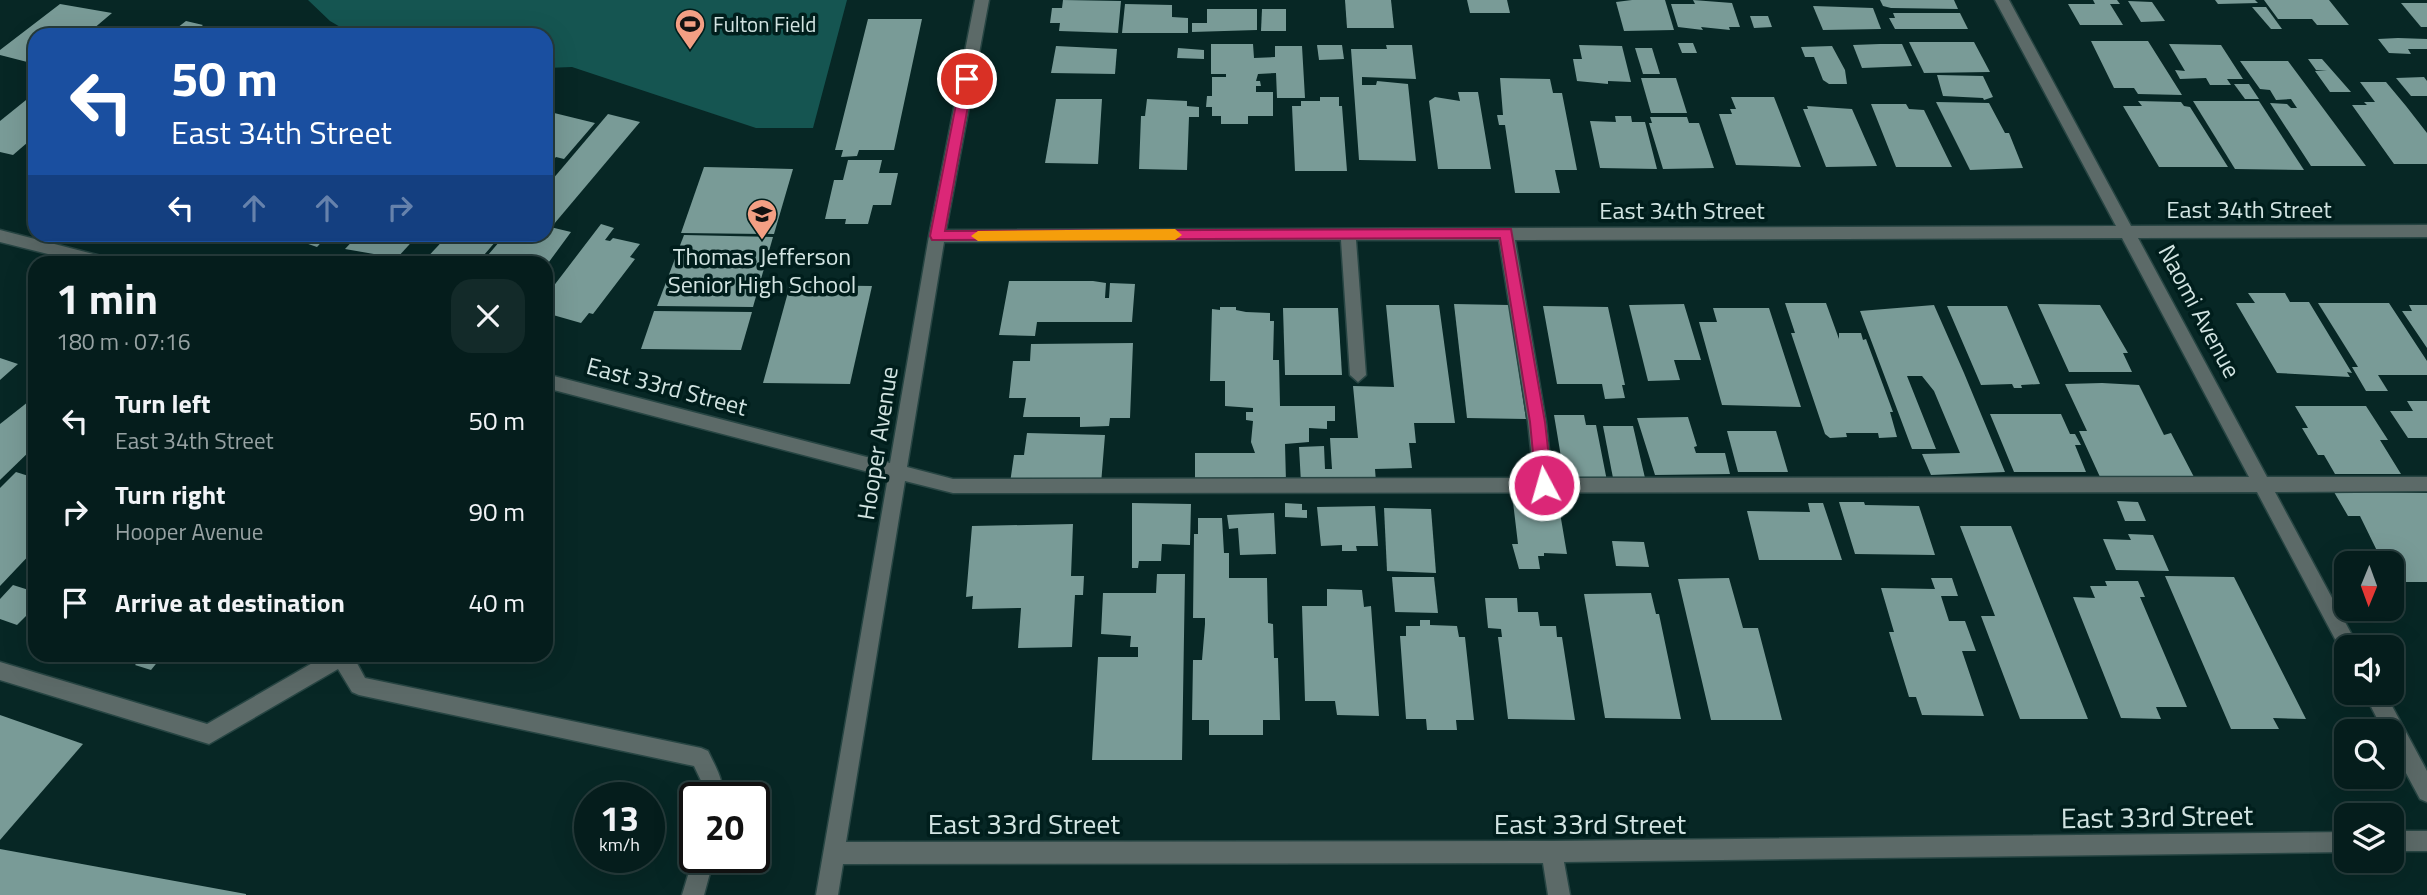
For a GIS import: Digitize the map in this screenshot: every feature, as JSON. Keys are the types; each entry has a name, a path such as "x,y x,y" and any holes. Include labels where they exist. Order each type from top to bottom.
{"street":[{"name":"Hooper Avenue","path":"827,895 937,236 982,0"},
{"name":"Naomi Avenue","path":"2001,0 2129,232 2343,635"},
{"name":"East 34th Street","path":"937,236 2427,231"},
{"path":"1506,233 1537,422 1544,485"},
{"path":"1348,234 1358,375"},
{"path":"0,236 78,256"},
{"name":"East 33rd Street","path":"553,383 854,463 898,470 953,486 2427,484"},
{"path":"0,671 209,734 332,662"},
{"path":"345,662 359,686 701,758 712,782"},
{"path":"2380,705 2427,792"},
{"path":"2404,841 2427,841"},
{"name":"East 33rd Street","path":"834,853 1552,852 2334,842"},
{"path":"1552,852 1559,895"},
{"path":"693,895 699,873"}],"shaded area":[{"name":"Fulton Field","path":"308,0 847,0 813,128 756,128 572,67 553,68 553,28 342,28 330,21"}],"building":[{"path":"1063,0 1121,1 1118,33 1059,31 1060,23 1050,23 1052,8 1062,8"},
{"path":"1345,0 1391,0 1394,28 1347,28"},
{"path":"1467,0 1507,0 1510,13 1470,13"},
{"path":"1665,0 1674,30 1624,31 1616,2"},
{"path":"1693,0 1732,3 1740,27 1729,27 1730,30 1701,27 1703,30 1678,27 1671,4 1695,4"},
{"path":"1880,0 1954,0 1958,9 1891,8 1883,6"},
{"path":"2093,0 2117,0 2120,4 2110,4 2123,25 2080,25 2068,4 2095,4"},
{"path":"2215,0 2255,0 2258,3 2218,4"},
{"path":"2264,0 2329,0 2349,25 2317,25 2312,19 2278,19"},
{"path":"2128,1 2152,2 2165,21 2141,22"},
{"path":"2401,3 2427,3 2427,27 2421,27"},
{"path":"60,4 112,13 94,28 29,28"},
{"path":"1125,4 1172,5 1172,17 1188,18 1188,33 1122,33"},
{"path":"1813,6 1873,8 1881,29 1823,30"},
{"path":"2252,7 2266,7 2282,29 2271,29"},
{"path":"1207,9 1257,9 1257,30 1192,32 1192,23 1207,23"},
{"path":"1262,9 1286,9 1286,31 1261,31"},
{"path":"1893,13 1960,13 1968,29 1895,29 1889,18 1895,18"},
{"path":"1750,16 1768,16 1772,27 1754,28"},
{"path":"868,19 922,19 894,150 859,150 857,156 841,157 843,150 835,150"},
{"path":"186,21 203,25 199,28 177,28"},
{"path":"28,29 28,62 0,55 0,50"},
{"path":"2378,39 2427,39 2427,49 2408,49 2411,54 2389,53"},
{"path":"2091,41 2148,41 2182,95 2138,94 2134,88 2114,88"},
{"path":"1909,42 1974,42 1990,72 1924,73"},
{"path":"1678,43 1693,43 1697,53 1682,53"},
{"path":"1211,44 1253,44 1254,58 1275,57 1275,46 1302,46 1305,98 1277,98 1276,73 1258,74 1256,81 1260,81 1261,86 1256,86 1256,92 1273,92 1273,116 1248,116 1248,124 1221,124 1221,116 1212,116 1212,107 1206,107 1207,96 1212,96 1212,77 1226,77 1226,74 1211,74"},
{"path":"1902,44 1912,66 1862,68 1853,45"},
{"path":"2169,44 2221,45 2243,79 2227,79 2231,85 2210,85 2206,78 2180,79 2175,70 2185,71"},
{"path":"1317,45 1342,45 1344,59 1319,60"},
{"path":"1386,45 1412,45 1416,79 1362,77 1362,85 1376,85 1377,81 1408,84 1416,161 1359,160 1351,49 1387,49"},
{"path":"1579,45 1622,46 1631,82 1608,81 1608,84 1577,81 1573,59 1582,59"},
{"path":"1056,46 1117,49 1115,74 1051,73"},
{"path":"1832,46 1845,70 1847,84 1829,84 1823,80 1814,57 1805,57 1801,47"},
{"path":"1178,48 1204,50 1204,59 1177,58"},
{"path":"1635,48 1652,48 1660,74 1643,74"},
{"path":"2308,59 2322,59 2351,92 2330,92 2315,71 2327,70 2316,70"},
{"path":"2240,61 2288,61 2366,166 2311,166 2270,103 2287,104 2291,108 2297,108 2291,99 2276,100 2270,90 2260,89"},
{"path":"1937,75 1983,76 1993,97 1984,100 1943,96"},
{"path":"2424,77 2427,81 2427,96 2411,96 2396,78"},
{"path":"1500,78 1550,79 1553,93 1562,93 1577,170 1555,170 1560,193 1515,193 1505,125 1499,125 1497,115 1503,115"},
{"path":"1641,78 1676,78 1687,113 1651,113"},
{"path":"2360,82 2386,82 2406,106 2427,133 2427,164 2394,164 2352,105 2375,102"},
{"path":"2234,84 2249,84 2259,99 2245,99"},
{"path":"1458,92 1478,92 1491,169 1438,169 1429,101 1435,97 1460,101"},
{"path":"1320,97 1339,97 1347,171 1295,171 1292,106 1301,106 1301,101 1320,101"},
{"path":"1731,97 1774,97 1801,167 1736,165 1719,114 1732,114 1730,109 1736,109"},
{"path":"28,98 28,142 13,155 0,152 0,121"},
{"path":"1056,99 1102,99 1098,164 1045,163"},
{"path":"1147,99 1187,101 1187,106 1199,107 1199,117 1189,117 1187,170 1139,169 1141,116 1145,116"},
{"path":"2138,101 2181,102 2190,107 2228,167 2159,167 2123,106 2142,106"},
{"path":"2193,101 2259,101 2304,170 2235,169"},
{"path":"1936,102 1989,103 2005,133 2009,133 2023,168 1970,170"},
{"path":"1871,104 1906,104 1909,109 1924,110 1952,167 1896,167"},
{"path":"1807,106 1852,109 1877,166 1826,167 1803,109 1808,109"},
{"path":"553,113 595,123 564,159 556,157 553,160"},
{"path":"608,114 640,122 554,224 553,179"},
{"path":"1615,116 1631,116 1632,122 1645,122 1657,169 1600,168 1590,121 1616,122"},
{"path":"1650,117 1687,117 1689,123 1699,123 1714,168 1663,169 1649,123 1652,123"},
{"path":"848,160 882,160 879,173 898,173 891,205 873,205 868,224 845,224 846,219 825,219 834,180 843,180"},
{"path":"704,167 793,169 774,234 681,233"},
{"path":"601,224 614,228 605,240 610,241 613,238 640,244 630,257 635,259 593,314 589,313 581,323 553,315 553,287"},
{"path":"553,228 571,232 553,256 487,256 499,242 553,242"},
{"path":"684,235 773,237 753,307 657,306"},
{"path":"302,242 322,242 317,247"},
{"path":"352,242 412,242 399,256 345,249"},
{"path":"442,242 495,242 483,256 429,256"},
{"path":"1009,281 1106,283 1105,298 1109,298 1110,283 1135,284 1132,322 1037,322 1035,336 999,335"},
{"path":"790,285 872,286 850,384 763,383"},
{"path":"2248,293 2285,293 2290,302 2309,302 2352,373 2347,372 2350,377 2277,373 2236,303 2255,303"},
{"path":"1785,303 1826,303 1839,339 1839,333 1861,333 1863,340 1866,339 1893,412 1890,412 1897,437 1879,438 1878,433 1846,433 1847,437 1830,438 1825,434 1791,333 1795,333"},
{"path":"2318,303 2389,303 2427,361 2427,375 2378,375 2388,391 2366,391 2352,367 2358,367"},
{"path":"1454,304 1509,305 1526,419 1467,418"},
{"path":"1684,304 1701,360 1674,360 1680,380 1648,381 1629,305"},
{"path":"2038,304 2100,305 2128,353 2123,353 2132,372 2069,372"},
{"path":"1386,305 1439,305 1455,423 1414,423 1416,443 1409,443 1412,468 1375,469 1376,482 1301,483 1299,447 1324,446 1325,469 1332,469 1330,438 1358,438 1353,386 1394,387"},
{"path":"1934,305 2005,472 1931,475 1922,454 1960,453 1934,391 1922,376 1907,376 1936,449 1912,449 1860,311"},
{"path":"2409,305 2427,305 2427,348 2402,311 2412,311"},
{"path":"1543,306 1608,307 1625,385 1622,385 1625,398 1605,399 1602,384 1557,384"},
{"path":"1947,306 2007,306 2040,384 2021,385 2022,388 2014,388 2012,384 1981,385"},
{"path":"1220,307 1270,313 1270,321 1274,321 1273,360 1279,360 1280,406 1335,406 1335,421 1327,421 1327,429 1309,428 1309,442 1285,444 1286,482 1195,482 1195,453 1255,453 1251,442 1253,421 1246,420 1246,412 1253,412 1253,408 1225,406 1225,381 1210,381 1212,309 1220,310"},
{"path":"1283,308 1338,308 1342,375 1285,375"},
{"path":"1713,308 1769,308 1801,407 1722,405 1699,322 1717,322"},
{"path":"654,311 752,312 741,350 641,349"},
{"path":"1133,343 1130,418 1110,418 1109,426 1080,427 1080,417 1023,417 1026,398 1009,398 1013,361 1030,361 1031,344"},
{"path":"0,358 18,364 0,380"},
{"path":"2065,384 2139,385 2164,435 2171,433 2194,477 2100,477 2079,431 2087,431"},
{"path":"2407,401 2427,401 2427,438 2408,438 2390,411 2413,411"},
{"path":"28,402 28,453 0,480 0,424"},
{"path":"2295,406 2366,406 2388,440 2380,440 2401,474 2335,474 2324,455 2318,455 2302,428 2308,428"},
{"path":"1990,414 2061,414 2070,434 2075,434 2081,445 2075,445 2086,472 2014,472"},
{"path":"1554,415 1584,415 1586,425 1596,425 1607,481 1565,481"},
{"path":"1688,417 1697,446 1694,447 1696,453 1725,453 1730,474 1655,475 1637,418"},
{"path":"1603,426 1633,426 1645,478 1613,478"},
{"path":"1727,431 1776,431 1788,472 1738,472"},
{"path":"1027,433 1105,435 1101,484 1010,483 1014,455 1024,455"},
{"path":"16,472 28,476 28,556 0,586 0,488"},
{"path":"2334,492 2427,493 2427,582 2404,582 2404,551 2377,551 2360,516 2348,516"},
{"path":"1558,501 1567,554 1544,553 1544,556 1538,556 1540,569 1519,569 1512,544 1518,544 1513,502"},
{"path":"2117,501 2138,502 2146,521 2125,521"},
{"path":"1839,502 1919,506 1935,555 1855,554"},
{"path":"1132,503 1191,504 1190,545 1162,544 1161,561 1139,561 1138,568 1132,568"},
{"path":"1285,503 1302,504 1302,510 1307,510 1307,518 1285,517"},
{"path":"1808,503 1823,503 1842,560 1759,560 1747,511 1810,512"},
{"path":"1375,506 1378,546 1356,546 1357,551 1342,551 1342,545 1321,546 1317,507"},
{"path":"1384,508 1431,509 1436,573 1387,571"},
{"path":"1274,513 1276,554 1240,555 1238,528 1229,529 1227,515"},
{"path":"1198,518 1222,518 1224,553 1229,553 1229,578 1267,578 1268,623 1273,624 1274,658 1278,658 1280,720 1263,720 1263,735 1209,735 1209,720 1192,720 1193,660 1202,660 1205,624 1205,618 1193,618 1194,534 1198,534"},
{"path":"1073,524 1071,576 1084,576 1083,595 1075,595 1072,647 1018,648 1021,608 972,609 973,596 966,597 972,526"},
{"path":"1960,526 2011,526 2088,719 2020,719 1981,616 1995,616"},
{"path":"2128,534 2153,535 2169,571 2116,570 2103,539 2131,540"},
{"path":"1612,541 1644,542 1649,567 1616,566"},
{"path":"1157,574 1185,574 1182,760 1092,760 1098,657 1138,657 1138,647 1130,647 1131,636 1101,634 1103,593 1156,593"},
{"path":"2165,576 2234,577 2306,719 2273,718 2279,729 2231,729"},
{"path":"1392,577 1434,577 1438,613 1395,612"},
{"path":"1729,578 1743,628 1758,628 1782,720 1711,720 1678,579"},
{"path":"1931,578 1952,578 1958,596 1941,596 1949,621 1965,621 1976,651 1962,651 1984,716 1922,715 1916,697 1909,697 1889,632 1894,632 1881,588 1935,589"},
{"path":"2105,581 2138,581 2145,597 2140,597 2187,707 2156,707 2161,719 2121,718 2073,597 2095,598 2090,586 2107,586"},
{"path":"13,585 28,590 28,614 17,625 0,619 0,599"},
{"path":"1327,589 1362,590 1364,607 1371,606 1379,716 1337,715 1335,701 1305,701 1302,606 1327,606"},
{"path":"1651,593 1656,614 1659,614 1681,719 1605,718 1584,594"},
{"path":"1485,598 1517,598 1518,612 1538,612 1540,626 1556,626 1557,637 1562,637 1575,720 1508,719 1498,637 1502,637 1501,629 1488,628"},
{"path":"1420,620 1430,620 1430,625 1457,626 1459,637 1465,637 1474,720 1456,720 1457,730 1427,730 1426,719 1406,719 1400,636 1406,636 1406,626 1420,626"},
{"path":"138,662 158,662 151,670 135,665"},
{"path":"0,715 83,744 0,840"},
{"path":"0,849 246,894 246,895 0,895"}],"slow traffic":[{"path":"978,236 1175,235"}],"place":[{"name":"Fulton Field","path":"690,51"},
{"name":"Thomas Jefferson Senior High School","path":"762,241"}],"route":[{"path":"967,79 937,236 1506,233 1537,422 1544,485"}]}
